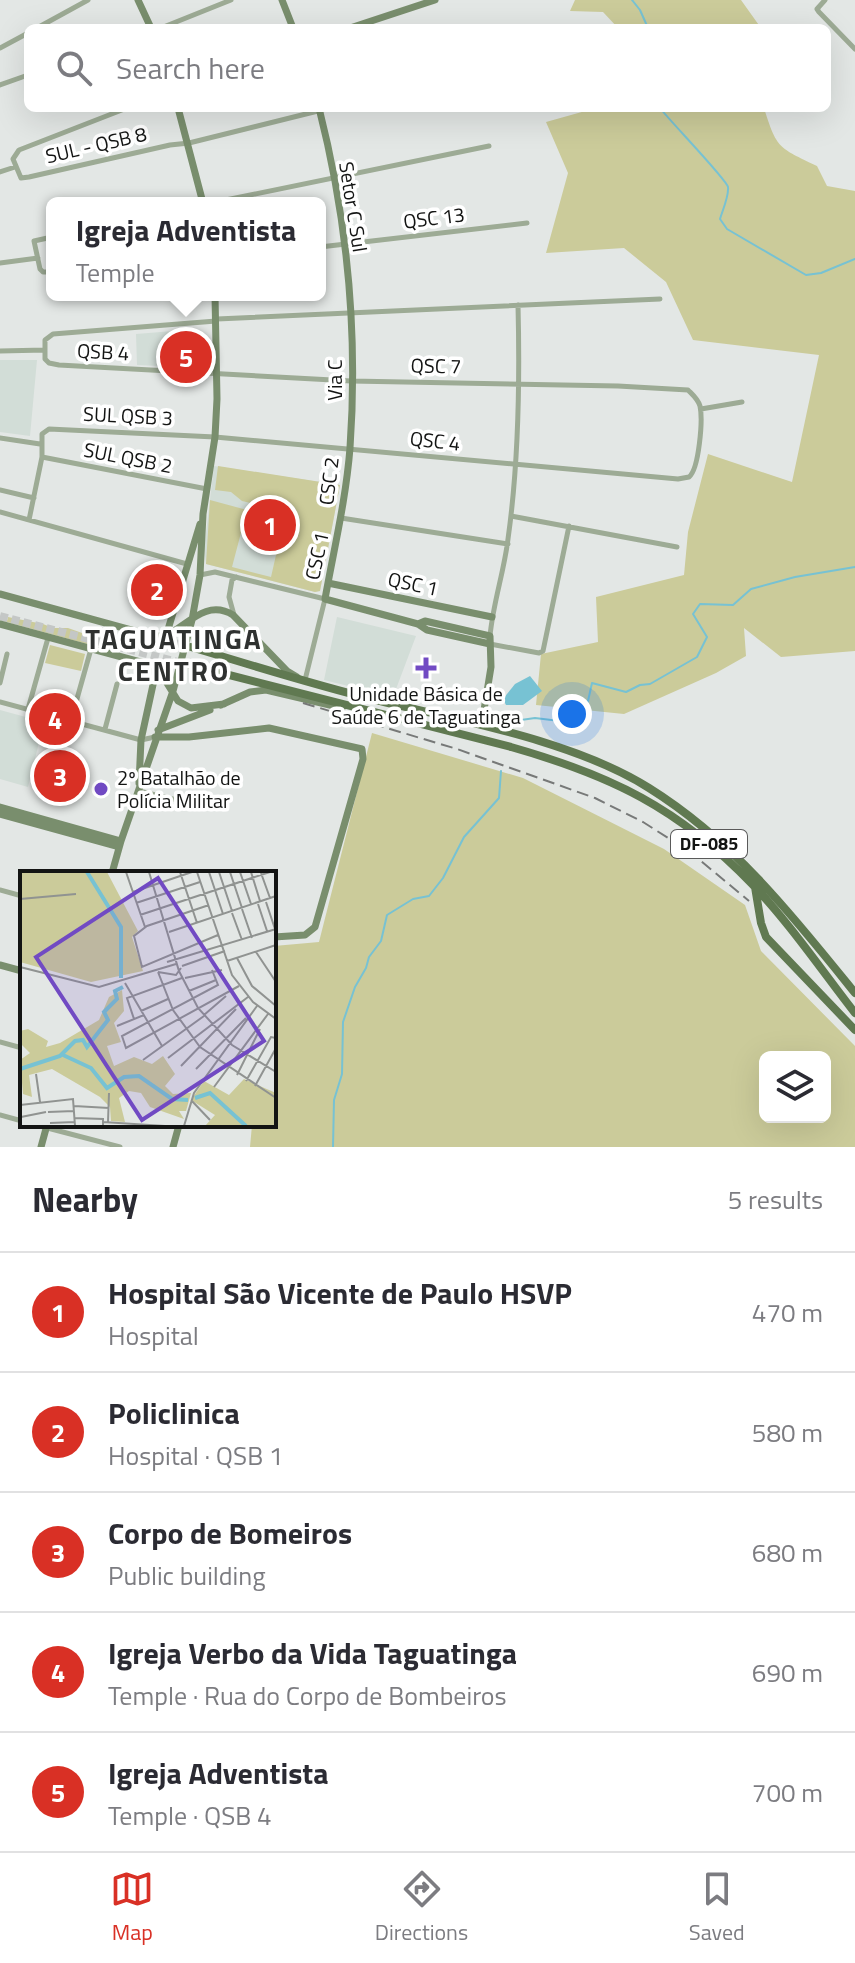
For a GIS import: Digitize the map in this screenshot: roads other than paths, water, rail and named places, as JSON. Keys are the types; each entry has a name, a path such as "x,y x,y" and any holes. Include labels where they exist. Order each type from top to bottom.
{"main road":[{"path":"138,0 149,24"},
{"path":"282,0 291,24"},
{"path":"362,24 435,0"},
{"path":"179,112 202,197"},
{"name":"Setor C Sul","path":"319,112 345,244 350,312"},
{"path":"166,636 208,490 218,375 215,301"},
{"name":"Via C","path":"350,312 350,448"},
{"name":"CSC 2","path":"341,518 350,448"},
{"path":"113,871 156,734 187,650 200,575 203,514"},
{"name":"CSC 1","path":"325,599 341,518"},
{"path":"187,564 200,575"},
{"name":"QSC 1","path":"328,583 492,617"},
{"path":"0,594 153,636 166,636 202,612 224,609 235,616 287,671 304,681"},
{"path":"325,599 418,624 427,630 490,640 491,667 484,710 488,720 502,732"},
{"path":"0,624 144,663 156,671 178,701 191,708 224,704"},
{"name":"DF-085","path":"187,650 576,753 646,785 706,828 752,869 855,993"},
{"name":"DF-085","path":"186,664 511,747 593,773 639,795 673,817 755,886 855,1013"},
{"path":"139,791 141,740 156,671"},
{"path":"156,734 250,692 266,690 346,706"},
{"path":"460,721 478,717 484,710"},
{"path":"156,734 189,737 269,728 362,749 363,759 315,927 305,935 276,937"},
{"path":"0,807 120,844"},
{"path":"0,814 43,822"},
{"path":"755,886 766,937 855,1030"},
{"path":"0,965 20,970"},
{"path":"41,1147 47,1127"},
{"path":"173,1147 178,1127"}],"street":[{"path":"44,24 88,0"},
{"path":"171,24 231,0"},
{"path":"825,0 817,9 831,24"},
{"path":"831,24 855,49"},
{"path":"0,48 24,35"},
{"path":"0,85 24,76"},
{"path":"0,172 15,167 13,155 19,150 117,112"},
{"path":"189,143 311,112"},
{"name":"SUL - QSB 8","path":"15,167 21,178 25,178 189,143"},
{"path":"239,197 489,146"},
{"name":"QSC 13","path":"326,246 527,223"},
{"path":"46,238 34,241 41,271 46,271"},
{"path":"0,263 38,258"},
{"path":"0,351 45,350 47,337 53,334 217,320 660,299"},
{"path":"518,305 518,465 508,544 490,640 539,653 545,648 569,526"},
{"name":"QSB 4","path":"45,350 46,361 52,364 218,375"},
{"name":"QSC 7","path":"218,375 688,390 701,409"},
{"path":"701,409 742,402"},
{"name":"QSC 4","path":"350,448 678,479 689,477 696,469 701,409"},
{"name":"SUL QSB 3","path":"40,444 42,434 49,429 215,437 350,448"},
{"path":"0,438 40,444 42,457 29,520"},
{"name":"SUL QSB 2","path":"42,457 208,490"},
{"path":"0,490 34,498"},
{"path":"0,512 187,564"},
{"path":"511,516 677,547"},
{"path":"341,518 508,544"},
{"path":"200,575 215,572 325,599 304,681"},
{"path":"235,616 229,597 236,577"},
{"path":"28,709 48,638"},
{"path":"71,720 91,649"},
{"path":"0,683 7,654"},
{"path":"105,729 117,684"},
{"path":"0,702 141,740 156,734"},
{"path":"139,791 202,806"},
{"path":"0,890 20,895"},
{"path":"0,1042 20,1047"},
{"path":"0,1115 20,1120"},
{"path":"50,1127 120,1147"}],"water":[{"path":"530,676 542,691 523,705 506,705 503,699 515,684"}],"waterway":[{"path":"632,0 646,24"},
{"path":"664,112 728,187 720,219 727,229 806,275 821,273 855,259"},
{"path":"514,721 535,718 576,723 586,710 592,683 626,692 650,684 697,657 707,637 693,614 700,604 733,605 751,589 795,577 855,567"},
{"path":"333,1147 334,1100 342,1074 343,1022 369,957 381,941 387,915 413,899 429,896 443,878 464,837 499,798 501,771"}],"tunnel":[{"path":"0,616 185,664"},
{"path":"153,637 190,647"}],"railway":[{"path":"303,703 457,749 595,798 643,822 690,852 749,901"}],"place":[{"name":"Igreja Adventista","path":"186,357"},
{"name":"Hospital São Vicente de Paulo HSVP","path":"270,525"},
{"name":"Policlinica","path":"157,590"},
{"name":"Unidade Básica de Saúde 6 de Taguatinga","path":"426,668"},
{"name":"Igreja Verbo da Vida Taguatinga","path":"55,719"},
{"name":"Corpo de Bomeiros","path":"60,776"},
{"name":"2º Batalhão de Polícia Militar","path":"101,789"}],"district":[{"name":"TAGUATINGA CENTRO","path":"174,655"}]}
